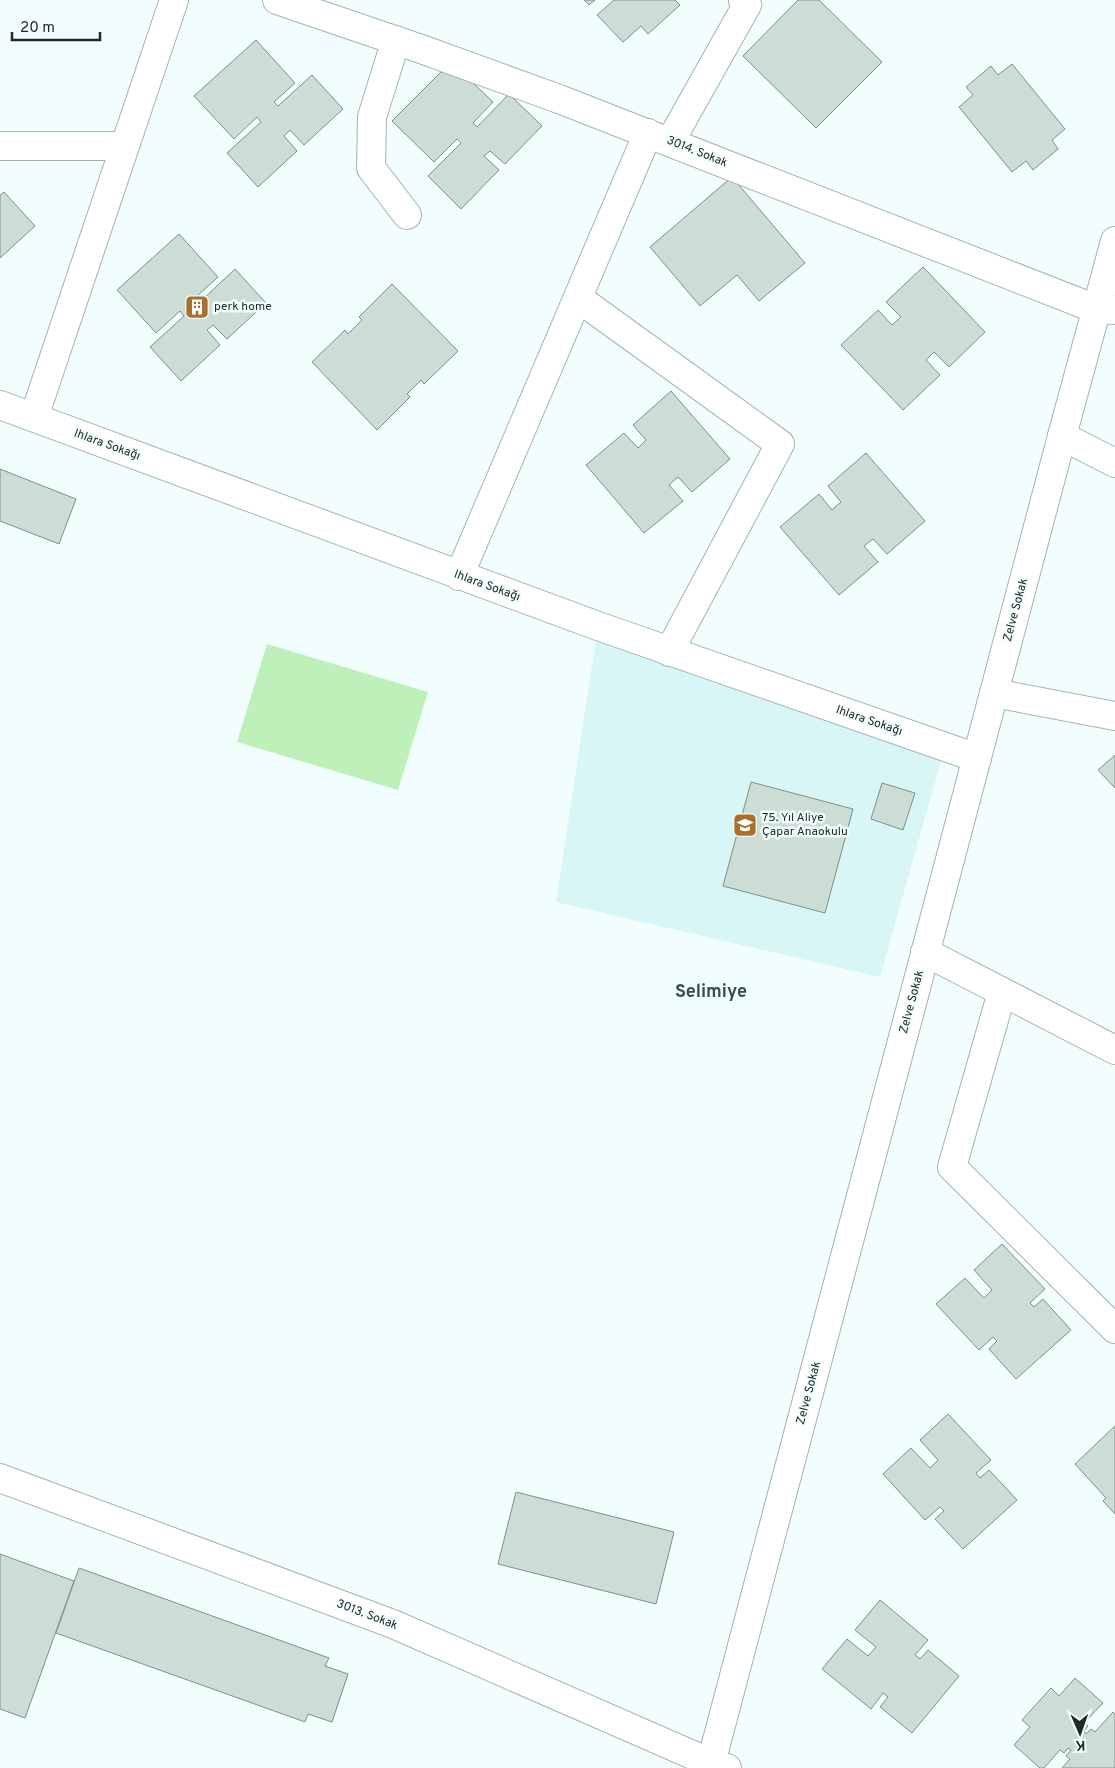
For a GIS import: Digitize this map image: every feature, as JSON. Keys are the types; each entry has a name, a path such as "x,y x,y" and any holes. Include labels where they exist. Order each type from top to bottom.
{"street":[{"path":"34,417 174,0"},
{"name":"3014. Sokak","path":"277,0 396,40 559,99 1105,310"},
{"path":"459,576 578,298 659,137 746,5 743,0"},
{"path":"396,40 372,117 371,168 407,215"},
{"path":"0,146 125,146"},
{"name":"Zelve Sokak","path":"719,1766 925,952 1062,436 1105,310 1115,240"},
{"path":"578,298 780,444 669,652"},
{"name":"Ihlara Sokağı","path":"0,405 669,652 977,758"},
{"path":"1062,436 1115,463"},
{"path":"994,693 1115,716"},
{"path":"925,952 1115,1050"},
{"path":"1002,992 952,1167 1115,1329"},
{"name":"3013. Sokak","path":"0,1478 393,1624 719,1766"}],"shaded area":[{"name":"75. Yıl Aliye Çapar Anaokulu","path":"598,626 945,747 880,977 556,902"}],"green space":[{"path":"267,644 428,692 398,790 237,742"}],"building":[{"path":"584,0 595,0 589,5"},
{"path":"614,0 675,0 680,5 648,34 641,26 623,42 597,15"},
{"path":"798,0 819,0 882,62 816,128 743,56"},
{"path":"256,40 295,83 274,102 278,106 312,75 343,109 304,145 290,130 284,136 297,151 258,187 227,153 261,122 257,117 234,139 194,96"},
{"path":"451,62 493,102 473,123 477,127 509,94 542,126 505,164 490,151 484,156 499,170 461,209 428,176 461,143 457,139 434,162 392,121"},
{"path":"1012,64 1065,129 1052,140 1058,149 1033,170 1026,161 1012,172 959,107 973,95 966,87 991,66 998,75"},
{"path":"732,177 805,263 759,301 737,275 700,306 650,247"},
{"path":"4,192 35,226 0,258 0,195"},
{"name":"perk home","path":"179,234 218,277 197,296 201,301 235,269 266,303 227,339 213,325 207,330 220,345 181,381 150,347 184,316 180,311 156,333 117,290"},
{"path":"923,267 985,332 949,367 934,352 926,360 940,375 903,410 841,345 878,310 892,325 901,317 886,302"},
{"path":"392,284 458,351 424,384 421,380 407,394 410,397 377,430 312,362 345,330 348,334 362,320 359,317"},
{"path":"671,391 730,459 692,492 678,477 669,485 683,501 644,533 586,465 624,433 638,448 646,440 633,425"},
{"path":"866,453 925,521 887,554 873,539 864,546 878,562 839,595 780,527 819,494 832,510 841,502 828,486"},
{"path":"0,469 76,499 59,544 0,521"},
{"path":"1115,755 1115,788 1098,770"},
{"path":"751,782 853,809 825,913 723,886"},
{"path":"882,783 915,793 903,830 871,819"},
{"path":"1002,1244 1045,1289 1030,1303 1034,1307 1043,1299 1071,1330 1016,1379 989,1349 997,1341 993,1337 979,1350 936,1304 965,1278 984,1298 992,1290 974,1270"},
{"path":"948,1414 991,1460 976,1473 980,1478 989,1470 1017,1500 963,1549 935,1519 944,1511 940,1507 925,1520 883,1474 911,1448 930,1468 938,1460 920,1440"},
{"path":"1115,1426 1115,1514 1103,1501 1106,1498 1075,1464"},
{"path":"516,1492 674,1532 656,1604 498,1564"},
{"path":"0,1554 74,1581 25,1718 0,1709"},
{"path":"79,1568 329,1658 325,1666 348,1674 332,1722 308,1714 305,1722 56,1633"},
{"path":"880,1600 928,1640 915,1655 920,1659 928,1650 959,1676 912,1733 880,1707 888,1697 883,1693 871,1709 822,1669 847,1639 868,1656 876,1647 855,1630"},
{"path":"1075,1678 1103,1703 1084,1723 1088,1726 1084,1731 1086,1734 1091,1729 1095,1732 1113,1712 1115,1714 1115,1768 1062,1768 1070,1759 1066,1756 1071,1750 1068,1748 1064,1753 1060,1750 1044,1768 1040,1768 1014,1745 1030,1727 1022,1720 1051,1688 1059,1696"}],"place":[{"name":"perk home","path":"197,307"},
{"name":"75. Yıl Aliye Çapar Anaokulu","path":"745,825"}],"district":[{"name":"Selimiye","path":"711,992"}]}
